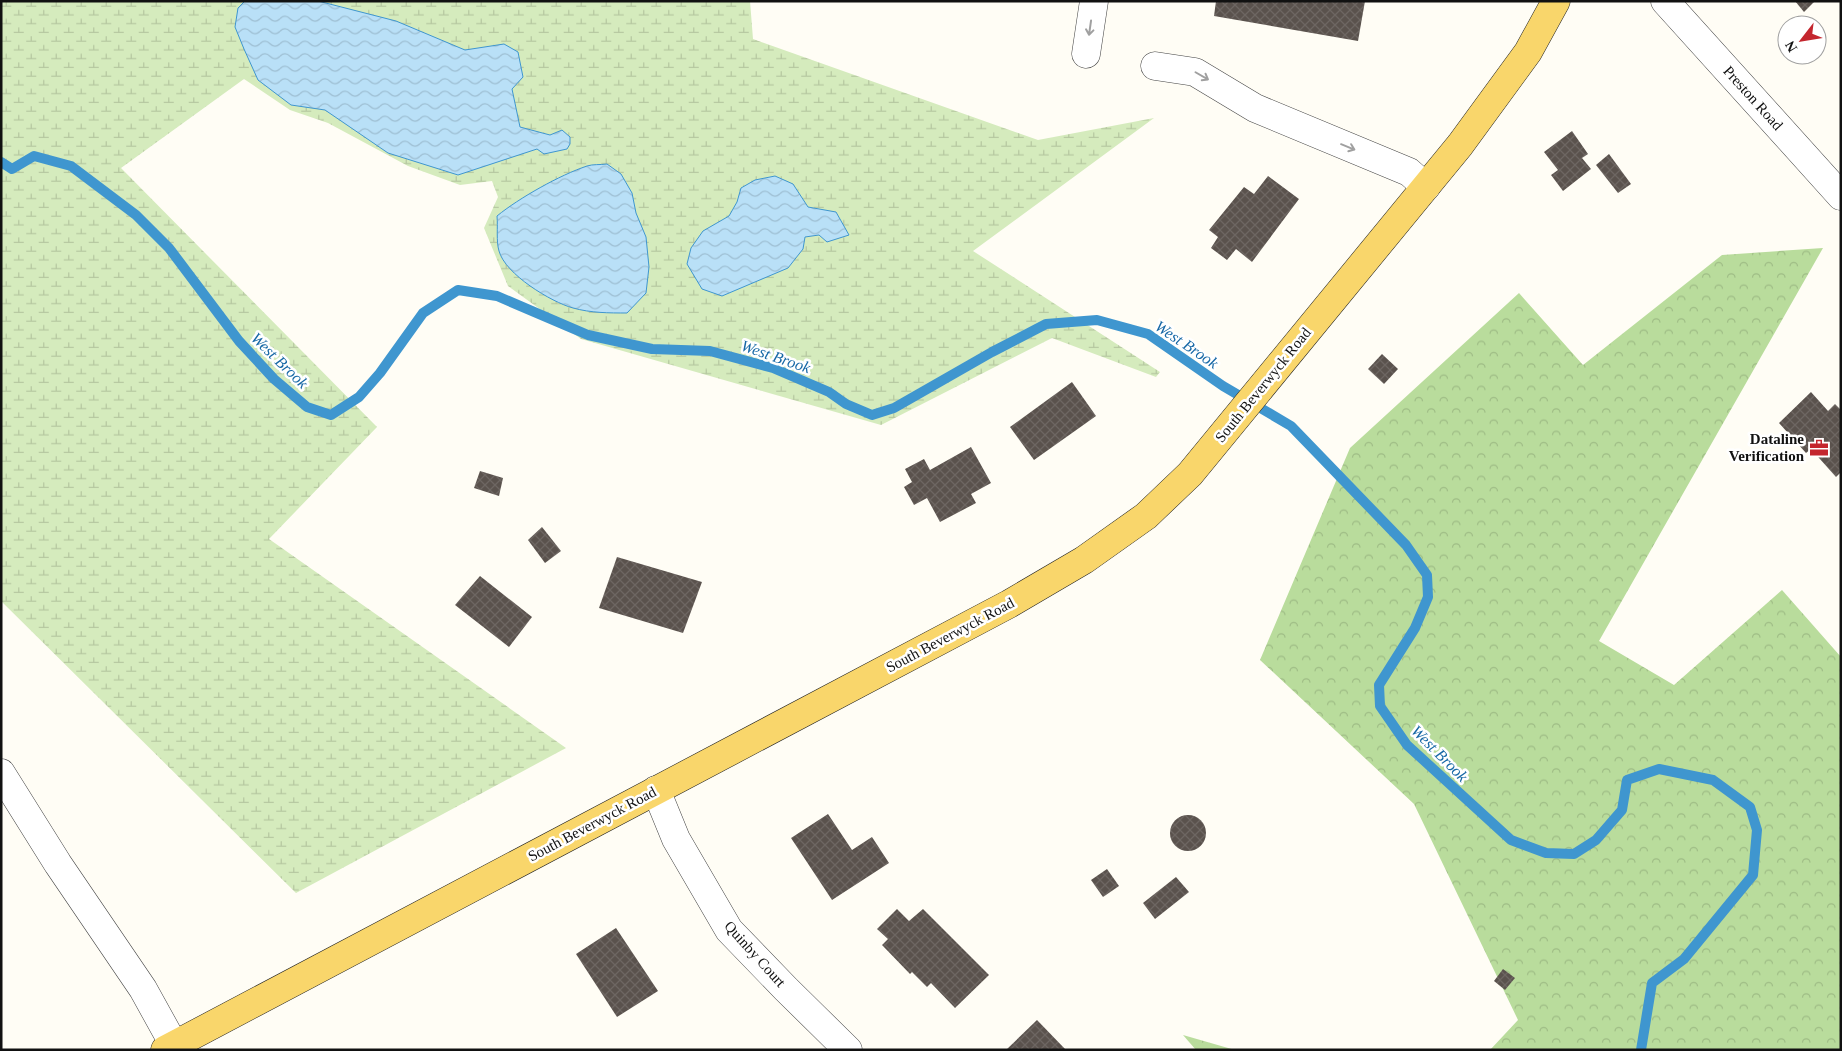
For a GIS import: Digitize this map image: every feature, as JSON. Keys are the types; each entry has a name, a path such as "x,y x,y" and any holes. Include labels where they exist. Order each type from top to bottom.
{"main road":[{"name":"South Beverwyck Road","path":"169,1047 1008,604 1084,560 1146,516 1190,474 1460,145 1528,52 1556,1"}],"street":[{"path":"1086,54 1094,1"},
{"name":"Preston Road","path":"1664,1 1841,196"},
{"path":"1155,66 1196,72 1255,108 1409,172 1426,187"},
{"path":"1,773 58,864 143,990 169,1047"},
{"name":"Quinby Court","path":"656,790 676,839 729,930 848,1050"}],"green space":[{"path":"1,1 750,1 753,39 1038,140 1154,118 973,251 1160,372 1156,377 1052,338 881,425 581,339 508,286 484,228 498,197 492,181 460,185 408,166 328,123 290,110 244,79 121,168 377,427 269,539 566,748 296,893 1,601"},
{"path":"1823,248 1599,641 1674,685 1782,590 1841,657 1841,1050 1490,1050 1518,1020 1414,804 1260,660 1350,448 1519,293 1583,365 1722,255"},
{"path":"1183,1035 1235,1050 1196,1050"}],"water":[{"path":"245,1 318,1 396,21 465,50 504,44 518,52 523,77 512,89 520,127 550,135 562,130 570,137 570,144 567,149 544,154 537,149 458,175 388,153 325,110 291,105 258,80 235,27 238,8"},
{"path":"607,164 621,174 632,193 636,213 646,237 649,267 646,293 627,313 586,311 553,300 519,278 503,260 498,247 497,216 506,209 552,181 576,170 589,165"},
{"path":"775,176 793,184 808,207 836,212 849,235 827,242 819,235 805,237 803,249 788,268 722,296 702,289 687,264 691,248 703,231 729,216 737,202 741,188 755,180"}],"building":[{"path":"1216,1 1365,1 1358,41 1214,16"},
{"path":"1795,1 1815,1 1804,12"},
{"path":"1572,131 1588,154 1582,158 1591,169 1563,191 1551,175 1558,170 1544,152"},
{"path":"1609,154 1631,184 1618,193 1596,165"},
{"path":"1268,176 1299,199 1252,262 1236,249 1227,260 1211,248 1218,237 1209,230 1244,187 1254,194"},
{"path":"1382,354 1398,369 1384,384 1368,369"},
{"path":"1072,382 1096,416 1034,460 1010,427"},
{"path":"1811,392 1828,411 1835,404 1841,410 1841,472 1836,477 1811,449 1806,453 1779,423"},
{"path":"971,447 991,483 971,494 976,503 940,522 927,498 914,505 904,487 912,482 905,469 924,459 930,470"},
{"path":"480,471 503,478 499,496 474,488"},
{"path":"542,527 561,551 545,563 528,540"},
{"path":"617,557 702,582 683,633 599,608"},
{"path":"480,576 532,617 509,647 455,605"},
{"path":"828,814 852,850 872,837 889,863 832,900 791,838"},
{"path":"1188,815 1201,820 1206,833 1201,846 1188,851 1175,846 1170,833 1175,820"},
{"path":"1107,869 1119,886 1103,897 1091,880"},
{"path":"1176,877 1189,892 1155,919 1143,903"},
{"path":"897,909 909,921 923,909 989,975 955,1008 931,983 927,987 912,972 910,974 882,945 888,939 877,929"},
{"path":"616,928 658,991 617,1017 576,954"},
{"path":"1503,969 1515,978 1505,990 1494,981"},
{"path":"1037,1020 1066,1050 1006,1050"}],"waterway":[{"name":"West Brook","path":"1,162 12,169 34,156 71,166 136,215 169,248 239,341 274,379 307,407 331,415 359,397 380,373 423,313 458,290 497,296 588,335 652,349 710,351 773,368 829,392 846,404 872,415 894,408 992,352 1046,324 1097,320 1148,334 1223,386 1291,426 1406,545 1427,575 1428,597 1415,628 1379,685 1380,706 1407,745 1511,840 1546,853 1574,854 1596,840 1622,810 1627,780 1659,769 1713,780 1750,807 1757,830 1753,875 1684,959 1652,983 1641,1050"}],"place":[{"name":"Dataline Verification","path":"1819,448"}]}
